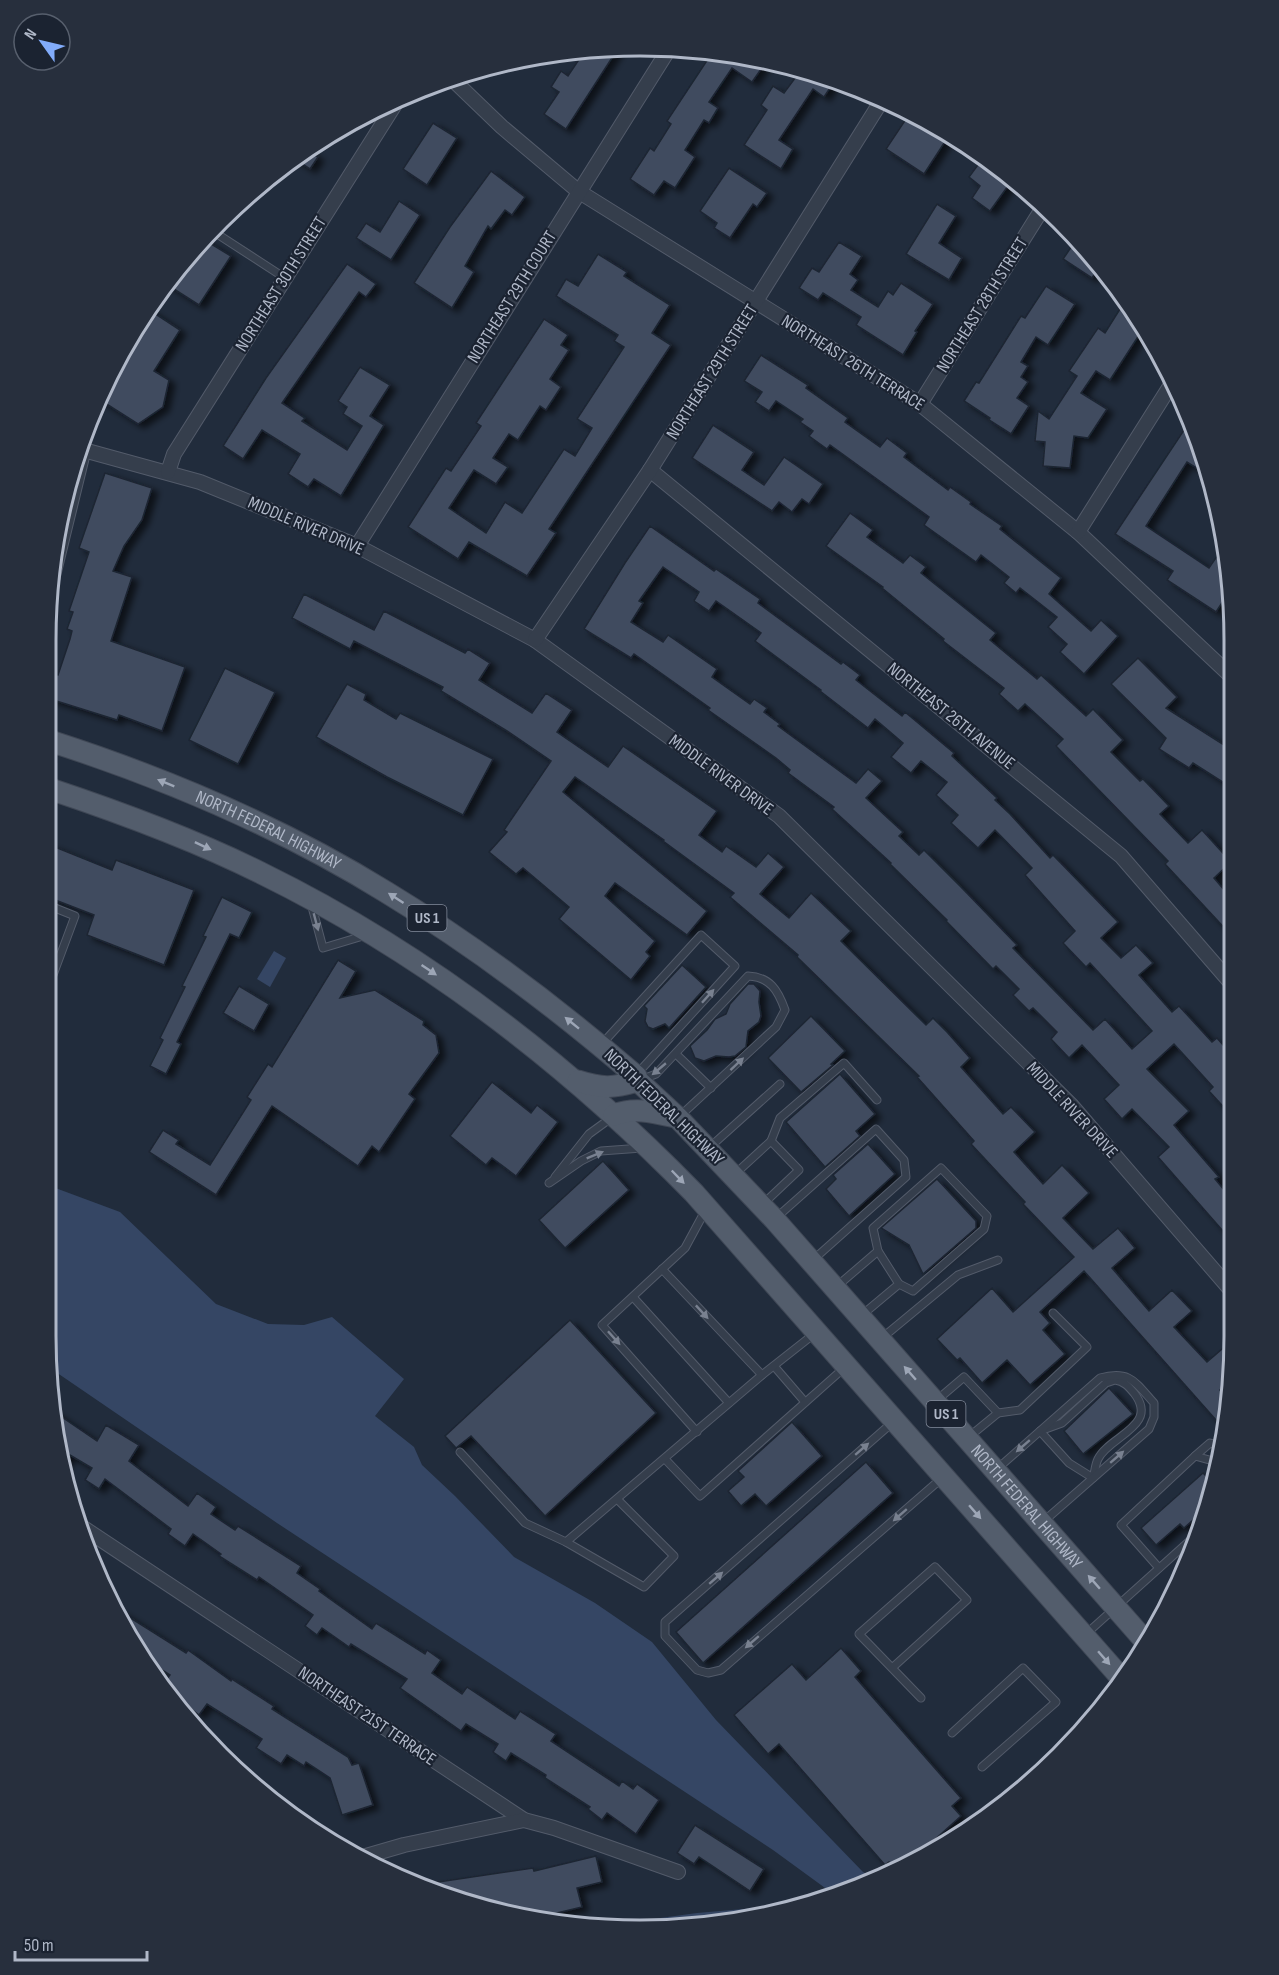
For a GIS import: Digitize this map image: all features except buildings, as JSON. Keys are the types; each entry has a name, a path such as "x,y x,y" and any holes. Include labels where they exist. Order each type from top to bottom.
{"main road":[{"name":"NORTH FEDERAL HIGHWAY","path":"56,743 128,768 232,811 385,891 516,979 600,1045 678,1118 768,1213 1141,1635"},
{"path":"56,749 72,748"},
{"name":"US 1","path":"56,791 128,815 189,839 310,897 422,965 475,1001 574,1079 649,1148 706,1207 1116,1672"},
{"path":"574,1079 599,1088 616,1088 637,1078"},
{"path":"614,1115 627,1110 647,1110 678,1118"}],"street":[{"name":"NORTHEAST 29TH COURT","path":"357,546 664,57"},
{"name":"NORTHEAST 26TH TERRACE","path":"458,84 502,127 578,191 920,404 1078,532 1224,665"},
{"name":"NORTHEAST 29TH STREET","path":"535,640 650,470 878,107"},
{"name":"NORTHEAST 30TH STREET","path":"168,472 174,454 390,112"},
{"name":"NORTHEAST 28TH STREET","path":"920,404 1039,214"},
{"path":"1078,532 1167,391"},
{"name":"MIDDLE RIVER DRIVE","path":"87,451 200,482 357,546 535,640 779,816 1072,1106 1224,1282"},
{"name":"NORTHEAST 26TH AVENUE","path":"650,470 1121,856 1224,975"},
{"name":"NORTHEAST 21ST TERRACE","path":"89,1532 524,1820 554,1828 678,1872"},
{"path":"372,1854 404,1845 524,1820"}],"lane":[{"path":"219,235 285,278"},
{"path":"66,529 77,481"},
{"path":"310,897 323,948 371,933"},
{"path":"56,908 75,916 56,967"},
{"path":"600,1045 701,934 735,966 637,1078"},
{"path":"637,1078 656,1074 748,976 761,977 779,992 785,1010 776,1027 678,1118"},
{"path":"676,1054 711,1088"},
{"path":"734,1176 771,1141 780,1118 843,1063 877,1101"},
{"path":"708,1149 780,1084"},
{"path":"614,1115 590,1134 549,1184 581,1161 601,1151 649,1148"},
{"path":"768,1213 876,1129 890,1144 904,1160 906,1177 812,1261"},
{"path":"768,1213 799,1170 771,1141"},
{"path":"941,1168 987,1216 984,1229 913,1291 899,1284 878,1251 873,1228 941,1168"},
{"path":"697,1432 602,1324 685,1248 706,1207"},
{"path":"835,1288 878,1251"},
{"path":"880,1340 958,1275 998,1260"},
{"path":"662,1269 762,1375"},
{"path":"860,1317 899,1284"},
{"path":"633,1297 729,1403"},
{"path":"967,1438 998,1413 1020,1410 1087,1347 1053,1313"},
{"path":"566,1542 762,1375 817,1332"},
{"path":"774,1366 805,1402"},
{"path":"665,1459 700,1496 846,1366"},
{"path":"995,1470 1100,1378 1115,1374 1132,1380 1154,1403 1154,1417 1149,1429 1042,1523"},
{"path":"935,1402 964,1377 998,1413"},
{"path":"1040,1431 1062,1423 1106,1383 1115,1380 1122,1381 1140,1401 1142,1411 1139,1422 1102,1454 1093,1478"},
{"path":"895,1421 665,1622 665,1636 697,1670 708,1673 721,1670 944,1476"},
{"path":"1040,1431 1069,1463 1093,1478"},
{"path":"1159,1568 1120,1525 1195,1456 1210,1443 1213,1444"},
{"path":"460,1452 525,1523 566,1542 644,1587 674,1556 617,1499"},
{"path":"1195,1456 1210,1460"},
{"path":"1084,1635 1184,1545"},
{"path":"892,1668 967,1600 935,1566 859,1634 921,1698"},
{"path":"952,1733 1023,1668 1056,1702 982,1767"}],"water":[{"path":"274,951 286,958 270,987 257,979"},
{"path":"56,1188 120,1212 216,1304 268,1324 304,1325 332,1317 404,1379 375,1416 414,1447 422,1465 514,1557 595,1603 652,1642 716,1720 866,1874 827,1889 773,1850 277,1523 57,1373"},
{"path":"751,1908 716,1915 649,1920"}]}
